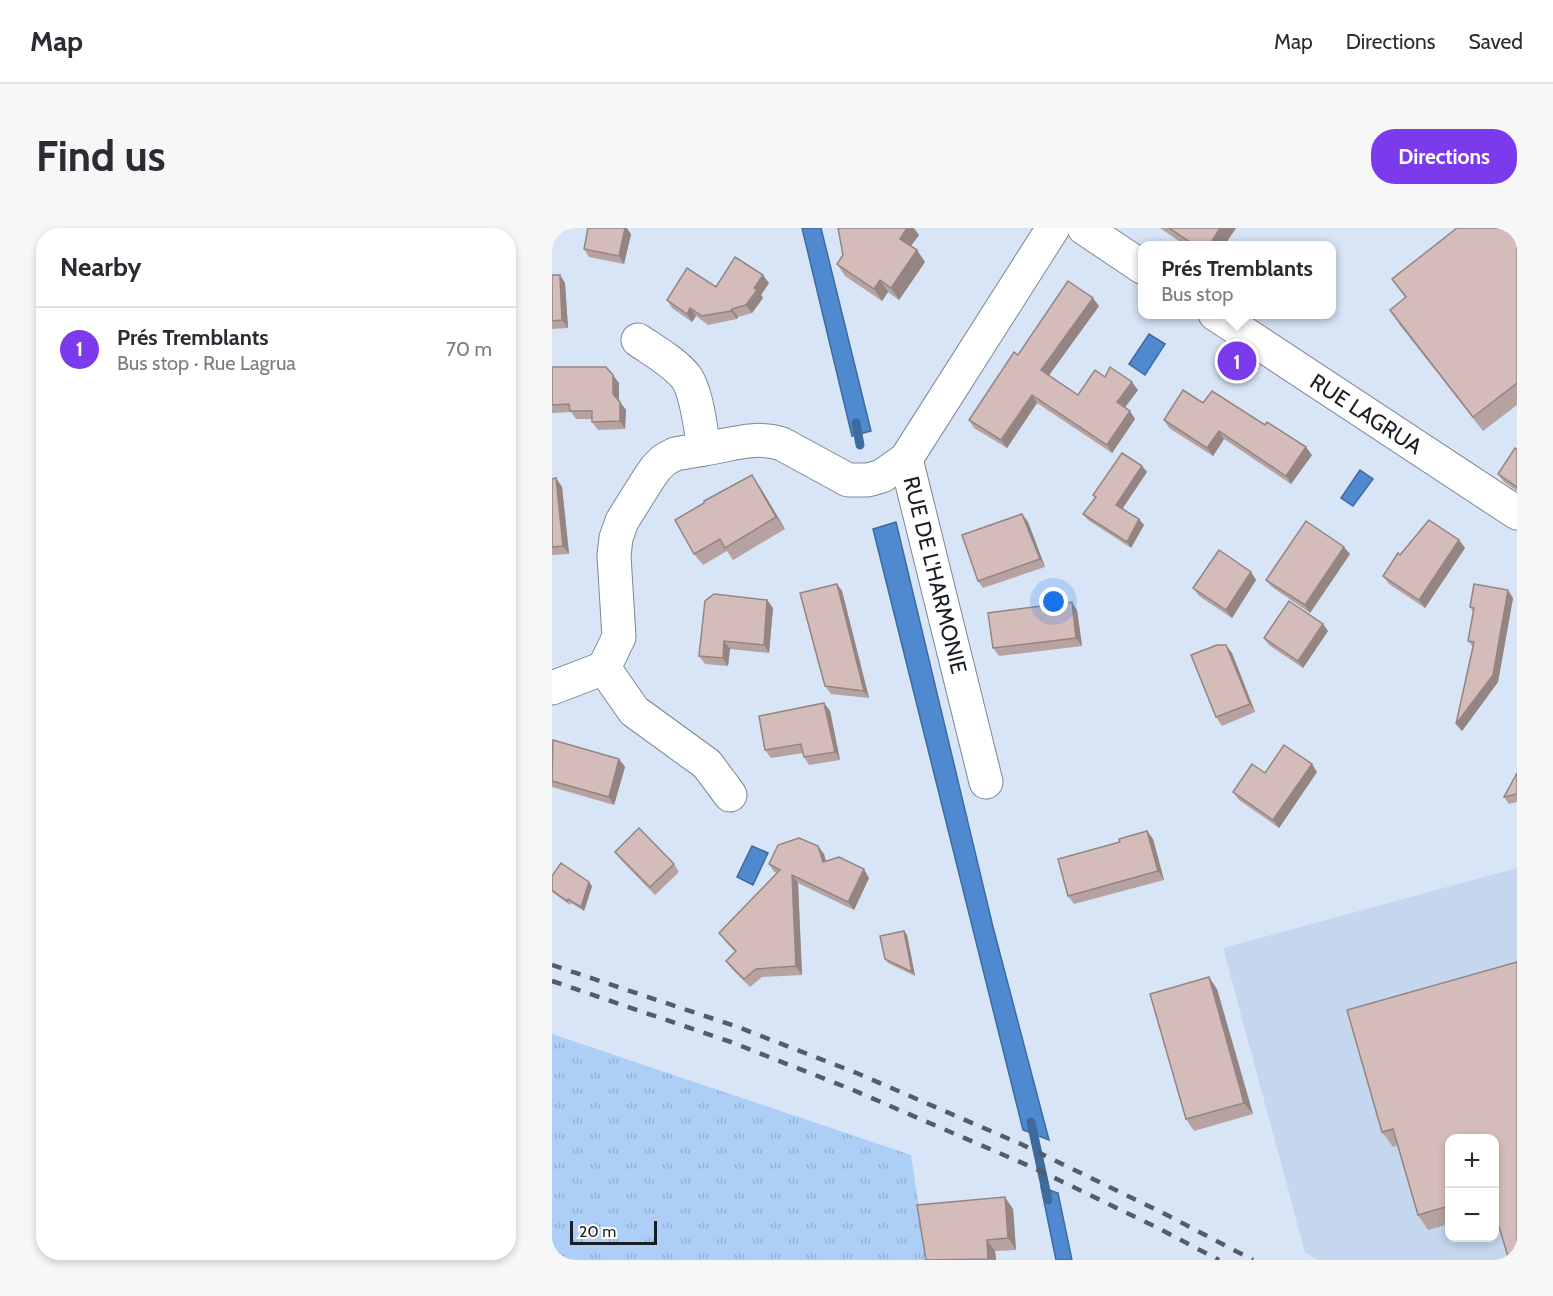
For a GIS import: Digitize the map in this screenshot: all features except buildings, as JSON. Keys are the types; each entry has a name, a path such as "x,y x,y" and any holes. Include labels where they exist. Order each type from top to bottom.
{"street":[{"name":"RUE DE L'HARMONIE","path":"986,782 906,459 1053,228"},
{"path":"1084,228 1138,264"},
{"name":"RUE LAGRUA","path":"1221,319 1517,513"},
{"path":"638,340 687,378 693,392 705,449"},
{"path":"552,688 604,668 619,637 614,556 616,538 622,521 649,478 664,460 675,454 754,440 774,441 848,480 868,480 882,476 906,459"},
{"path":"604,668 634,711 706,764 730,795"}],"shaded area":[{"path":"1517,868 1517,1260 1317,1260 1305,1252 1223,948"}],"green space":[{"path":"552,1034 911,1155 927,1260 552,1260"}],"water":[{"path":"802,228 821,228 871,431 852,436"},
{"path":"1149,334 1165,344 1145,375 1129,364"},
{"path":"1360,470 1373,479 1353,506 1341,498"},
{"path":"896,522 993,927 1049,1140 1023,1130 873,529"},
{"path":"752,846 768,853 753,885 737,877"},
{"path":"1041,1187 1058,1193 1072,1260 1056,1260"}],"waterway":[{"path":"856,423 860,445"},
{"path":"1031,1122 1048,1200"}],"railway":[{"path":"552,965 738,1027 859,1074 1023,1145 1253,1260"},
{"path":"552,981 731,1042 853,1090 1034,1168 1219,1260"}],"place":[{"name":"Prés Tremblants","path":"1237,361"}]}
